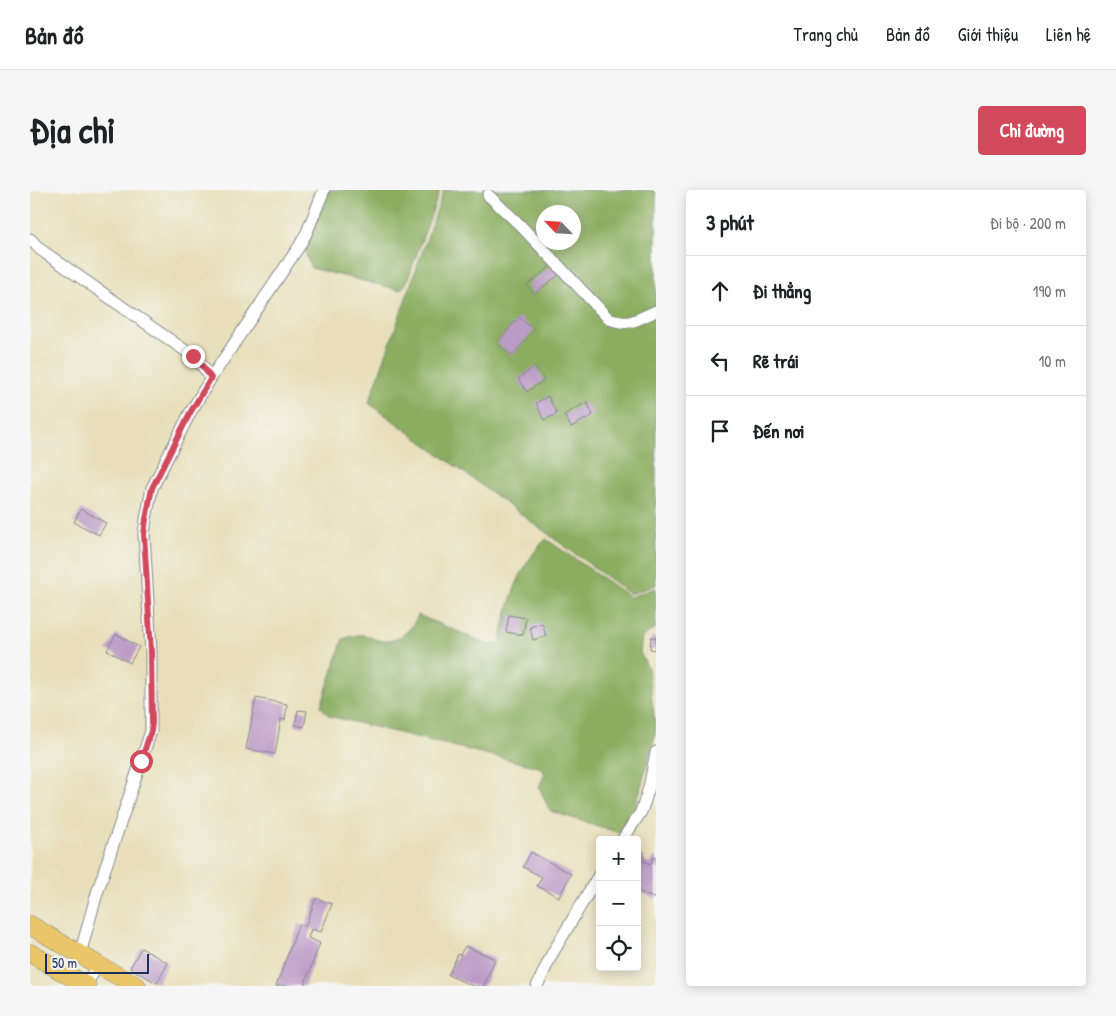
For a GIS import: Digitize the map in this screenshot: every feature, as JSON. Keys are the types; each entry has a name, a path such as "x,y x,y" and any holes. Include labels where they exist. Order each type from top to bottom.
{"main road":[{"path":"30,925 136,986"},
{"path":"30,953 86,986"}],"street":[{"path":"80,954 97,893 151,731 151,652 144,534 152,488 190,413 211,378 300,245 324,190"},
{"path":"488,195 520,225 609,319 618,323 627,323 656,311"},
{"path":"30,239 41,250 193,356 211,378"},
{"path":"625,836 641,812 650,788 656,752"},
{"path":"537,986 552,954 596,880"},
{"path":"86,986 98,965"}],"green space":[{"path":"328,190 440,190 406,284 400,290 311,268 303,247"},
{"path":"444,190 656,190 656,585 630,594 369,403"},
{"path":"546,539 630,597 656,588 656,628 642,637 640,653 648,668 656,732 633,816 620,833 550,811 539,787 545,773 539,767 329,716 321,706 343,639 361,635 380,641 396,639 413,625 418,615 490,645 500,643 515,587 528,562"}],"building":[{"path":"554,264 561,273 534,294 527,285"},
{"path":"519,317 534,330 512,356 497,343"},
{"path":"535,366 544,380 527,392 518,379"},
{"path":"548,396 557,414 544,420 536,403"},
{"path":"587,402 593,415 571,427 564,415"},
{"path":"81,509 106,523 99,535 74,522"},
{"path":"509,615 526,618 523,635 506,632"},
{"path":"542,623 546,636 533,640 530,627"},
{"path":"116,634 139,647 130,663 107,650"},
{"path":"651,637 656,637 656,650 650,649"},
{"path":"256,698 287,704 285,720 281,719 275,754 246,749"},
{"path":"298,710 307,711 304,727 295,725"},
{"path":"531,852 571,874 559,897 537,886 542,877 523,867"},
{"path":"641,856 645,857 643,861 651,864 654,857 656,858 656,899 641,893"},
{"path":"316,898 332,904 321,932 311,929 308,938 320,943 304,986 276,986 299,924 305,927"},
{"path":"465,946 495,959 484,986 473,986 448,975 458,954 460,955"},
{"path":"141,948 168,963 157,983 130,968"}],"route":[{"path":"141,761 152,723 151,652 144,534 152,488 190,413 211,378 193,356"}]}
